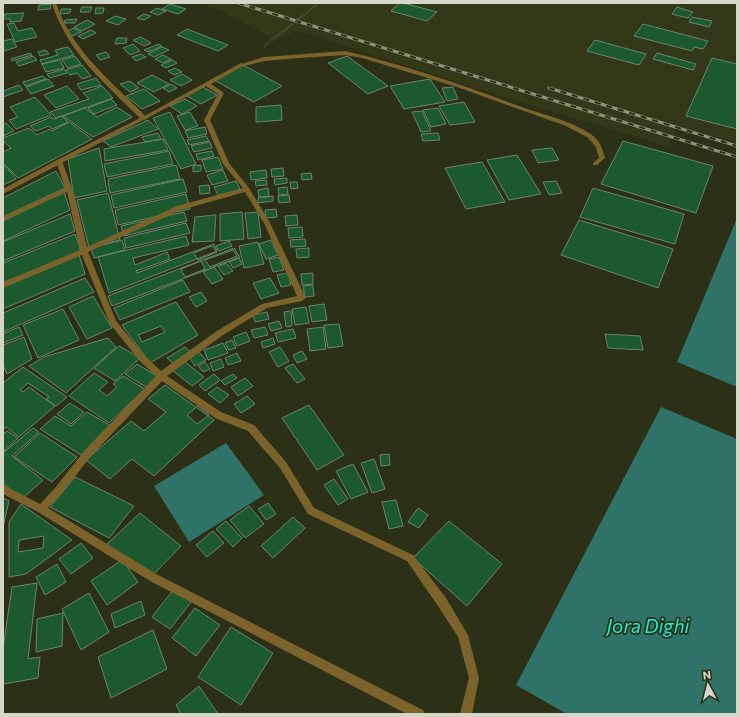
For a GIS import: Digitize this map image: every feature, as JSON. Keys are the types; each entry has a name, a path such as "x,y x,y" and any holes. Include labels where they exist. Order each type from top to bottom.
{"street":[{"path":"54,3 55,13 68,34 85,56 98,72 144,118"},
{"path":"3,192 241,65 264,59 345,53 363,57 466,89 568,125 589,136 599,146 602,158 595,164"},
{"path":"41,509 58,491 88,453 161,376 220,333 265,306 302,298 267,223 247,189 226,164 207,120 221,93 207,84"},
{"path":"59,161 72,197 84,251 113,322 142,358 161,376 218,415 251,428 283,465 311,511 410,558 442,602 463,635 474,678 466,714"},
{"path":"3,219 68,189"},
{"path":"3,285 84,251 179,208 247,189"},
{"path":"3,490 41,509 154,578 419,714"}],"path":[{"path":"280,33 319,3"}],"shaded area":[{"path":"200,3 737,3 737,143 678,126 667,146 504,97 301,32 296,31 276,40 225,13"}],"water":[{"path":"737,218 737,387 677,362"},
{"name":"Jora Dighi","path":"661,407 737,439 737,714 567,714 516,685"},
{"path":"226,443 264,495 189,542 154,486"}],"building":[{"path":"400,3 437,12 427,21 391,11"},
{"path":"51,4 50,9 38,10 39,5"},
{"path":"170,4 186,9 178,14 162,9"},
{"path":"82,7 92,7 90,12 80,12"},
{"path":"677,7 693,12 688,18 672,14"},
{"path":"96,8 104,8 103,13 95,14"},
{"path":"157,8 166,11 158,15 150,12"},
{"path":"61,9 71,9 70,13 60,14"},
{"path":"24,13 21,21 10,22 11,19 3,19 5,14"},
{"path":"144,14 151,16 144,20 137,18"},
{"path":"115,16 126,19 118,25 106,21"},
{"path":"692,17 712,21 709,27 689,22"},
{"path":"77,19 75,23 64,23 65,20"},
{"path":"87,20 95,24 82,31 74,27"},
{"path":"14,23 18,31 32,28 37,37 15,42 7,24"},
{"path":"643,24 708,41 703,49 694,47 692,51 634,36"},
{"path":"74,28 81,32 72,36 65,32"},
{"path":"187,29 228,45 218,51 177,35"},
{"path":"91,30 96,33 83,39 78,36"},
{"path":"141,37 151,43 144,46 133,40"},
{"path":"117,38 127,38 126,43 115,44"},
{"path":"12,39 17,47 4,51 3,41"},
{"path":"595,40 646,54 639,65 587,51"},
{"path":"133,44 140,51 130,55 123,48"},
{"path":"159,44 162,46 148,52 144,50"},
{"path":"68,47 74,55 42,64 40,60 58,55 55,50"},
{"path":"162,47 169,50 154,57 148,54"},
{"path":"46,50 49,54 40,56 38,52"},
{"path":"106,52 110,57 100,60 96,55"},
{"path":"30,53 32,55 12,61 11,59"},
{"path":"657,53 696,64 693,70 653,59"},
{"path":"141,54 146,57 136,61 132,57"},
{"path":"163,55 171,59 163,63 155,59"},
{"path":"33,56 37,60 19,66 16,62"},
{"path":"75,56 81,64 68,68 62,60"},
{"path":"347,56 388,86 368,94 328,63"},
{"path":"712,58 737,64 737,129 686,116"},
{"path":"60,60 64,68 46,72 42,64"},
{"path":"172,60 177,63 166,68 161,65"},
{"path":"82,65 91,76 82,79 77,73 70,75 66,70"},
{"path":"243,65 282,86 254,102 214,80"},
{"path":"175,68 182,72 174,75 168,71"},
{"path":"64,69 67,73 50,78 47,74"},
{"path":"182,74 192,80 181,86 170,80"},
{"path":"152,75 169,84 154,92 137,83"},
{"path":"43,76 46,79 25,86 23,82"},
{"path":"96,78 101,85 81,90 77,84"},
{"path":"48,79 54,86 31,94 26,87"},
{"path":"430,79 445,102 404,109 390,86"},
{"path":"130,81 139,88 130,92 120,84"},
{"path":"171,84 177,88 169,92 163,88"},
{"path":"19,85 23,90 3,97 3,91"},
{"path":"67,86 79,99 56,108 44,95"},
{"path":"102,86 113,98 56,118 50,112 89,99 83,93"},
{"path":"203,87 217,95 201,104 187,96"},
{"path":"453,87 458,99 447,101 442,88"},
{"path":"144,89 160,101 142,109 126,96"},
{"path":"35,97 51,115 16,129 9,120 18,117 10,107"},
{"path":"111,99 117,105 94,114 88,108"},
{"path":"185,99 197,106 182,114 170,106"},
{"path":"464,102 475,122 450,125 439,106"},
{"path":"281,105 282,120 256,122 256,107"},
{"path":"117,107 132,117 93,137 63,116 85,108 97,117"},
{"path":"438,108 446,124 431,127 423,110"},
{"path":"422,111 431,131 421,132 412,112"},
{"path":"170,112 196,164 181,169 153,118"},
{"path":"190,112 198,126 185,130 177,116"},
{"path":"62,116 68,122 52,129 49,126 36,131 30,126 51,117 54,119"},
{"path":"148,120 158,129 111,147 103,141"},
{"path":"69,122 92,139 18,178 3,163 3,152 11,148 3,141 3,138 29,128 37,135 50,129 52,131"},
{"path":"6,123 14,131 3,136 3,125"},
{"path":"205,127 207,134 188,138 185,131"},
{"path":"158,133 161,139 145,142 142,137"},
{"path":"438,133 440,140 423,141 421,134"},
{"path":"206,136 209,141 189,145 187,140"},
{"path":"163,139 168,150 105,161 104,149"},
{"path":"623,141 713,166 696,213 601,184"},
{"path":"210,142 212,148 194,152 191,146"},
{"path":"99,148 107,191 74,198 68,159"},
{"path":"552,148 559,160 538,163 532,150"},
{"path":"169,151 173,164 107,177 104,164"},
{"path":"212,151 214,156 198,160 196,154"},
{"path":"517,155 541,194 509,200 487,160"},
{"path":"218,157 223,169 206,172 202,160"},
{"path":"482,162 505,202 466,209 445,168"},
{"path":"176,165 180,179 110,193 108,179"},
{"path":"201,165 201,171 193,172 193,166"},
{"path":"6,166 16,179 3,185 3,167"},
{"path":"283,168 284,176 272,177 271,169"},
{"path":"223,170 228,181 212,185 207,175"},
{"path":"266,170 267,178 251,180 250,172"},
{"path":"56,171 65,188 3,217 3,198"},
{"path":"311,173 312,179 302,180 301,174"},
{"path":"287,178 287,183 275,185 274,179"},
{"path":"183,179 187,192 114,208 111,195"},
{"path":"266,180 267,185 256,186 255,181"},
{"path":"236,181 241,191 219,197 214,187"},
{"path":"556,181 562,193 549,195 543,182"},
{"path":"290,182 297,182 298,188 291,189"},
{"path":"209,185 210,193 200,194 199,186"},
{"path":"287,187 288,194 279,195 278,188"},
{"path":"268,188 269,196 259,197 258,190"},
{"path":"593,188 684,214 675,244 580,217"},
{"path":"64,192 70,210 3,241 3,221"},
{"path":"108,193 120,240 89,248 77,200"},
{"path":"186,194 190,209 118,225 115,210"},
{"path":"289,195 290,202 279,203 278,196"},
{"path":"273,196 273,201 258,203 258,198"},
{"path":"276,209 277,217 266,218 265,210"},
{"path":"184,212 187,221 124,236 121,226"},
{"path":"242,212 244,239 220,241 220,214"},
{"path":"258,212 261,237 248,239 245,213"},
{"path":"70,214 75,231 3,261 3,242"},
{"path":"216,215 214,241 192,242 195,217"},
{"path":"297,215 298,225 286,226 285,216"},
{"path":"579,220 673,249 658,288 561,255"},
{"path":"186,223 190,233 126,248 124,238"},
{"path":"302,227 303,237 289,238 288,228"},
{"path":"75,234 81,251 3,284 3,263"},
{"path":"186,236 189,245 133,258 135,265 167,252 170,259 136,271 137,273 214,244 217,251 109,293 98,257"},
{"path":"305,239 306,246 291,247 290,240"},
{"path":"122,240 125,250 94,258 91,248"},
{"path":"271,240 278,255 266,259 259,244"},
{"path":"229,241 232,246 219,251 216,246"},
{"path":"258,242 264,264 244,268 239,246"},
{"path":"212,246 217,252 198,260 194,253"},
{"path":"234,248 240,257 112,306 108,296"},
{"path":"309,248 309,257 297,258 296,249"},
{"path":"233,250 237,256 210,267 205,260"},
{"path":"79,255 85,274 3,309 3,287"},
{"path":"279,257 284,270 273,272 269,259"},
{"path":"239,258 242,264 233,268 229,262"},
{"path":"201,261 205,269 185,277 181,269"},
{"path":"226,263 233,271 224,275 218,267"},
{"path":"214,267 223,279 212,284 203,272"},
{"path":"288,273 291,285 281,287 277,275"},
{"path":"313,273 313,284 302,285 301,274"},
{"path":"85,278 94,292 3,332 3,313"},
{"path":"270,278 279,293 261,299 253,283"},
{"path":"183,280 190,292 120,320 114,308"},
{"path":"313,285 314,296 305,297 303,286"},
{"path":"201,292 207,301 196,307 189,297"},
{"path":"93,296 112,328 87,339 69,307"},
{"path":"176,302 198,335 150,363 122,325","holes":["161,326 165,332 142,342 138,335"]},
{"path":"324,304 327,320 312,322 309,306"},
{"path":"306,307 309,323 295,325 292,309"},
{"path":"63,309 79,340 38,358 23,325"},
{"path":"291,311 292,326 286,327 284,312"},
{"path":"267,312 269,319 255,322 253,315"},
{"path":"279,321 282,328 271,331 268,324"},
{"path":"339,324 343,346 328,348 324,325"},
{"path":"19,327 23,335 3,343 3,334"},
{"path":"265,327 268,335 254,338 251,330"},
{"path":"323,327 326,349 310,351 307,329"},
{"path":"293,329 296,338 278,342 275,333"},
{"path":"246,332 250,341 237,346 233,337"},
{"path":"605,334 640,336 643,350 608,348"},
{"path":"24,337 32,359 7,374 3,365 3,345"},
{"path":"108,338 116,347 66,393 29,366 44,357"},
{"path":"273,338 275,344 263,348 261,342"},
{"path":"232,340 236,348 229,350 225,343"},
{"path":"223,343 228,353 208,360 204,350"},
{"path":"119,346 140,358 115,381 94,368"},
{"path":"185,347 191,352 174,364 167,358"},
{"path":"280,347 289,361 278,367 269,352"},
{"path":"302,351 307,359 297,363 293,355"},
{"path":"199,352 206,360 195,366 189,357"},
{"path":"237,353 241,361 228,365 225,358"},
{"path":"221,359 224,367 213,371 210,363"},
{"path":"184,361 204,377 192,386 172,370"},
{"path":"205,362 210,369 203,372 198,366"},
{"path":"137,364 157,376 146,387 125,374"},
{"path":"293,364 305,379 297,383 285,368"},
{"path":"23,367 67,397 56,406 46,399 49,397 28,383 20,390 23,392 29,387 55,406 19,437 6,427 3,429 3,383"},
{"path":"94,373 108,382 99,390 107,396 117,387 113,384 123,376 145,389 109,423 69,396"},
{"path":"214,374 220,380 205,391 199,385"},
{"path":"233,374 237,378 225,385 221,381"},
{"path":"245,378 253,386 238,396 231,387"},
{"path":"165,385 214,420 154,476 132,459 110,479 86,460 131,421 144,431 166,412 148,399"},
{"path":"217,387 229,395 220,403 208,394"},
{"path":"247,396 255,404 241,413 234,404"},
{"path":"70,403 84,412 71,424 57,414"},
{"path":"309,405 344,455 317,470 282,418"},
{"path":"198,406 209,415 197,424 187,415"},
{"path":"87,412 111,426 81,455 40,429 55,416 71,426"},
{"path":"33,428 39,432 12,456 43,480 22,499 3,483 3,453"},
{"path":"7,431 18,438 3,452 3,434"},
{"path":"40,433 77,457 52,482 14,457"},
{"path":"389,454 390,465 381,466 380,455"},
{"path":"374,459 385,489 372,493 361,463"},
{"path":"353,464 368,492 351,499 336,471"},
{"path":"75,477 134,506 109,538 50,507"},
{"path":"334,479 348,499 338,505 324,485"},
{"path":"3,498 9,501 3,527"},
{"path":"396,500 403,526 389,529 382,502"},
{"path":"268,503 276,514 266,520 258,509"},
{"path":"21,504 72,540 26,574 9,577 9,522","holes":["44,536 43,548 18,552 19,540"]},
{"path":"249,506 264,524 245,538 230,520"},
{"path":"418,508 428,515 419,528 408,522"},
{"path":"140,513 181,546 153,575 106,545"},
{"path":"293,517 305,528 273,558 261,546"},
{"path":"226,521 242,538 233,547 216,529"},
{"path":"449,521 502,564 467,606 413,558"},
{"path":"213,531 224,543 207,557 196,545"},
{"path":"81,543 93,558 71,574 59,559"},
{"path":"122,560 138,582 107,605 91,581"},
{"path":"57,564 66,582 45,595 36,577"},
{"path":"37,583 28,659 40,657 38,678 3,684 3,648 12,587"},
{"path":"174,589 192,601 170,629 152,617"},
{"path":"89,593 109,632 81,650 62,609"},
{"path":"141,601 145,615 115,628 111,614"},
{"path":"195,608 220,625 196,656 172,638"},
{"path":"63,613 62,646 36,652 37,619"},
{"path":"231,627 273,653 241,705 198,677"},
{"path":"153,630 167,669 111,698 98,657"},
{"path":"199,686 218,714 181,714 176,705"}],"railway":[{"path":"238,3 737,157"},
{"path":"549,88 737,146"}]}
